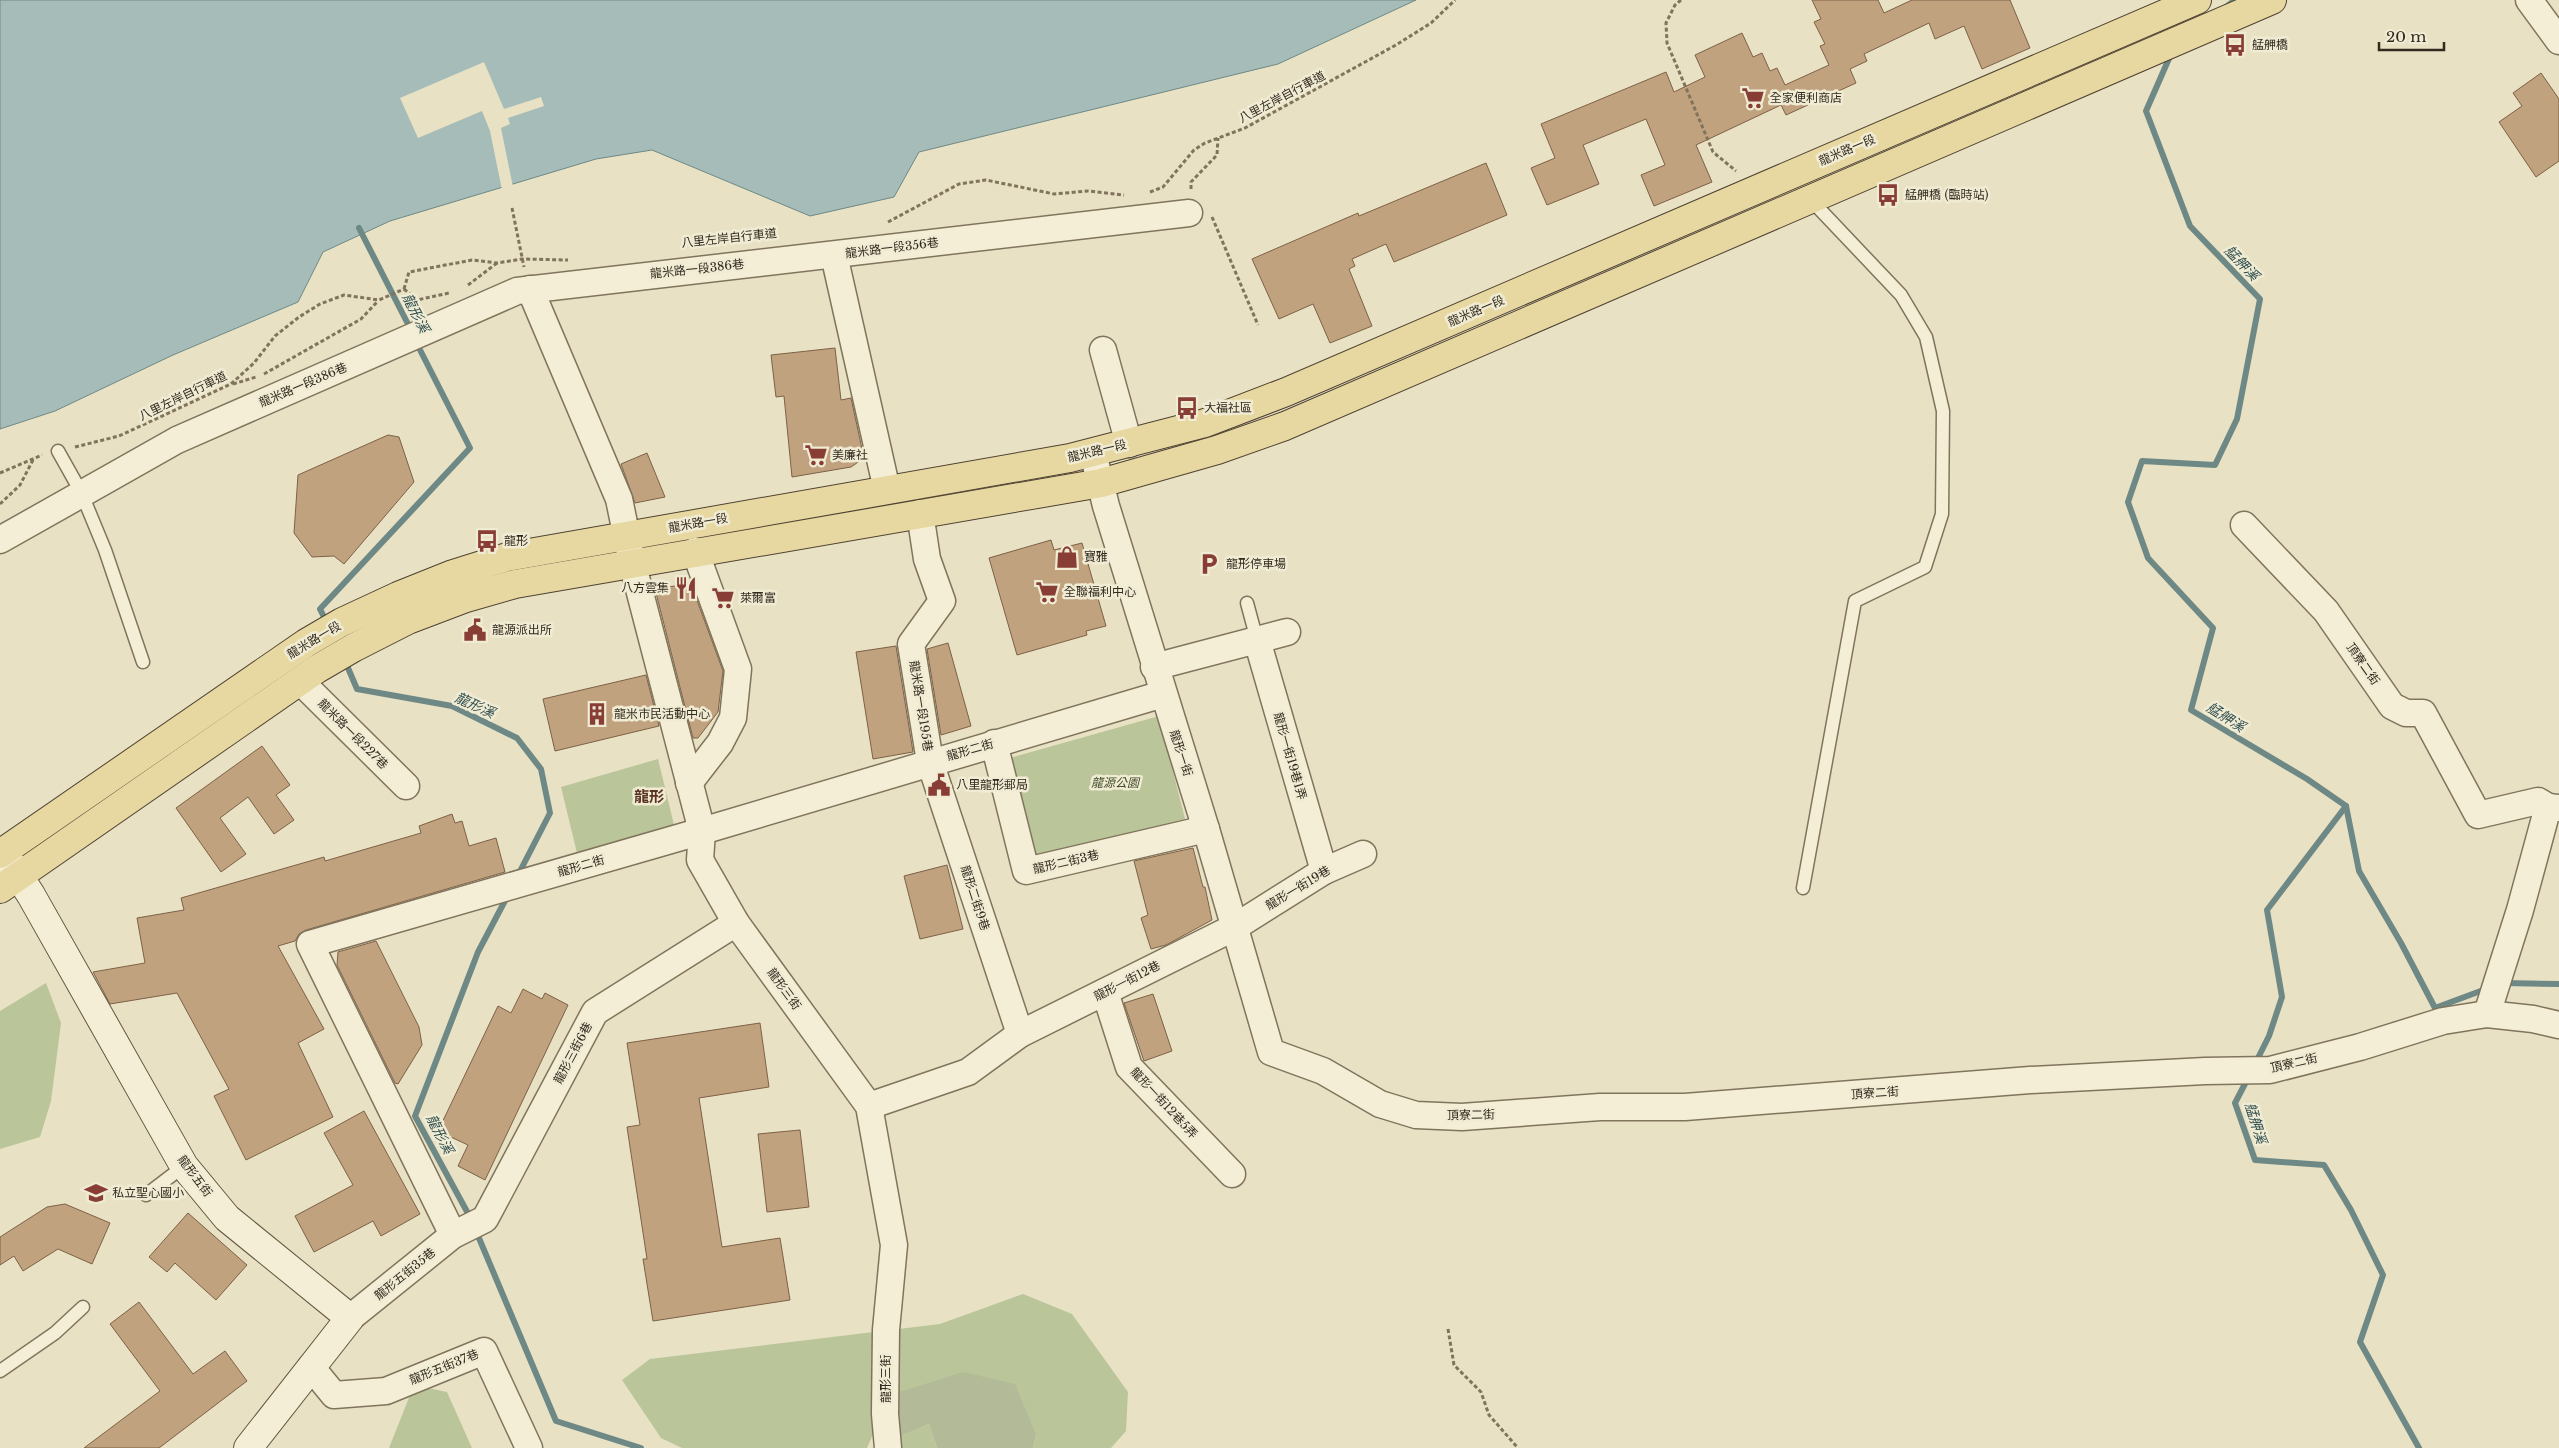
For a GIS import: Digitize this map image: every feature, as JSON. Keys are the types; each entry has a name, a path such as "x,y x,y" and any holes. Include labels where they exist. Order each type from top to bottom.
{"main road":[{"name":"龍米路一段","path":"9,883 309,675 352,648 403,608 453,574 507,557 1094,453 1205,423 1286,392 2196,0"},
{"name":"龍米路一段","path":"1,851 306,643 342,622 403,608 466,598 515,584 632,562 1101,483 1217,450 1285,426 2264,4"}],"street":[{"path":"2529,0 2559,41"},
{"name":"龍米路一段356巷","path":"887,490 834,255 1127,218 1189,213"},
{"name":"龍米路一段386巷","path":"0,540 81,492 177,440 430,327 517,291 632,276 834,255"},
{"path":"530,289 618,499 626,535"},
{"path":"1103,350 1129,444"},
{"name":"龍形一街","path":"1094,453 1154,667 1206,829 1271,1052"},
{"name":"龍米路一段195巷","path":"920,513 927,559 942,601 911,644 930,762"},
{"name":"頂寮二街","path":"2244,525 2326,611 2392,706 2406,713 2423,713 2478,815 2538,801 2554,808 2487,1014"},
{"name":"龍形三街","path":"626,535 702,831 700,860 736,923 869,1106 894,1245 886,1330 888,1448"},
{"path":"689,783 720,743 734,718 738,669 695,551"},
{"path":"1154,667 1287,632"},
{"name":"龍形一街19巷1弄","path":"1257,640 1324,871"},
{"name":"龍米路一段227巷","path":"309,675 406,786"},
{"name":"龍形二街","path":"458,1233 310,944 702,831 1163,694"},
{"name":"龍形二街3巷","path":"994,743 1026,872 1206,829"},
{"name":"龍形二街9巷","path":"930,762 1020,1034"},
{"name":"龍形五街","path":"1,851 9,883 32,895 184,1166 227,1218 350,1318"},
{"name":"龍形一街19巷","path":"1235,927 1324,871 1363,854"},
{"name":"龍形三街6巷","path":"458,1233 485,1219 595,1012 736,923"},
{"name":"龍形一街12巷","path":"869,1106 968,1072 1020,1034 1235,927"},
{"name":"龍形一街12巷5弄","path":"1105,992 1129,1067 1232,1174"},
{"name":"頂寮二街","path":"1271,1052 1323,1071 1380,1104 1416,1115 1462,1117 1600,1107 1685,1108 2030,1080 2205,1071 2270,1070 2360,1048 2443,1021 2487,1014 2532,1019 2559,1025"},
{"name":"龍形五街35巷","path":"350,1318 458,1233"},
{"path":"248,1448 350,1318"},
{"name":"龍形五街37巷","path":"311,1368 334,1395 386,1391 484,1351 529,1448"}],"lane":[{"path":"1803,888 1855,601 1925,567 1942,514 1943,411 1926,337 1901,295 1810,199"},
{"path":"58,451 81,492 105,550 143,662"},
{"path":"1247,603 1257,640"},
{"path":"146,1195 184,1166"},
{"path":"0,1371 55,1333 83,1307"}],"path":[{"name":"八里左岸自行車道","path":"1147,193 1163,186 1194,150 1218,138 1245,128 1396,45 1431,23 1455,0"},
{"path":"1681,0 1675,5 1666,23 1667,43 1713,152 1740,175"},
{"path":"1218,138 1217,155 1191,182 1189,213 1210,211 1258,325"},
{"path":"881,225 959,184 986,180 1054,194 1088,191 1127,196"},
{"path":"512,208 530,289"},
{"path":"231,384 260,376 360,319 379,300 404,289 409,272 472,260 498,263 522,259 572,260"},
{"path":"460,290 498,263"},
{"path":"404,289 417,300 452,292"},
{"name":"八里左岸自行車道","path":"0,473 34,458 119,436 231,384 254,363 275,336 299,317 320,304 344,295 379,300"},
{"path":"0,504 20,485 34,458"},
{"path":"1448,1329 1454,1365 1481,1392 1489,1415 1518,1448"}],"green space":[{"name":"龍源公園","path":"1159,716 1185,819 1033,858 1003,760"},
{"path":"658,759 675,829 577,853 561,787"},
{"path":"46,983 61,1023 51,1101 40,1137 0,1149 0,1011"},
{"path":"1023,1294 1072,1314 1128,1392 1126,1431 1111,1448 1033,1448 1036,1434 890,1395 867,1448 682,1448 661,1438 622,1380 650,1359 940,1324"},
{"path":"963,1372 1015,1384 1036,1434 1033,1448 937,1448 929,1424 899,1437 890,1395"},
{"path":"414,1385 447,1392 472,1448 389,1448"},
{"path":"929,1424 937,1448 891,1448 899,1437"}],"water":[{"path":"0,0 1416,0 1278,64 919,152 894,197 810,216 652,150 596,159 390,221 323,252 298,302 173,355 55,411 0,429"}],"pier":[{"path":"484,62 504,109 541,97 544,106 508,118 510,124 501,128 513,187 502,190 490,131 482,111 418,138 400,98"}],"building":[{"path":"1812,0 1878,0 1884,13 1912,0 2010,0 2030,48 1982,69 1964,26 1935,39 1929,23 1864,54 1867,61 1850,69 1856,83 1786,115 1781,105 1696,145 1712,182 1654,206 1641,175 1665,165 1646,119 1583,145 1599,184 1547,205 1531,168 1555,158 1541,124 1666,72 1674,92 1705,77 1695,55 1742,33 1753,57 1762,53 1770,71 1777,68 1785,85 1829,65 1820,46 1825,44 1814,22 1821,19"},
{"path":"2541,73 2559,99 2559,161 2536,177 2499,122 2522,106 2513,93"},
{"path":"1486,163 1507,215 1394,262 1386,244 1352,259 1355,266 1349,269 1372,326 1330,343 1313,304 1279,319 1252,259 1358,213 1359,216"},
{"path":"835,348 841,400 851,398 864,458 851,467 792,477 784,396 776,397 771,355"},
{"path":"388,435 399,437 414,482 344,564 334,556 312,557 294,533 298,475"},
{"path":"647,453 665,497 635,503 621,464"},
{"name":"全聯福利中心","path":"1051,540 1054,550 1082,543 1106,626 1086,631 1087,635 1017,655 989,558"},
{"path":"691,584 723,671 718,712 698,738 693,738 656,593 659,588"},
{"path":"948,643 971,726 941,735 927,649"},
{"path":"896,646 913,752 873,759 856,652"},
{"name":"龍米市民活動中心","path":"646,675 659,726 555,751 543,699"},
{"path":"262,746 290,785 276,795 294,820 274,834 248,797 220,818 246,854 221,872 176,808"},
{"path":"452,814 455,823 462,821 469,846 496,838 505,872 306,930 299,934 295,941 278,946 324,1029 298,1043 333,1117 246,1160 214,1096 229,1089 177,993 110,1004 93,972 145,963 137,918 184,910 181,898 324,857 325,861 421,833 419,826"},
{"path":"1193,848 1203,887 1205,887 1212,920 1166,945 1151,949 1141,918 1148,915 1134,861"},
{"path":"947,865 963,929 920,939 904,876"},
{"path":"376,941 419,1027 422,1045 398,1084 395,1083 337,965 338,952"},
{"path":"523,989 542,999 545,993 568,1005 485,1180 458,1166 468,1145 438,1131 498,1006 511,1013"},
{"path":"1153,994 1172,1051 1144,1061 1124,1003"},
{"path":"760,1023 769,1087 699,1098 722,1247 780,1238 790,1300 653,1321 643,1259 647,1259 627,1127 640,1125 627,1043"},
{"path":"364,1111 420,1214 381,1236 373,1221 314,1252 295,1216 353,1185 324,1133"},
{"path":"800,1130 809,1207 767,1212 758,1134"},
{"path":"65,1204 110,1223 92,1264 58,1249 23,1271 14,1256 0,1265 0,1237 47,1207"},
{"path":"188,1213 247,1265 216,1300 175,1263 167,1272 149,1257"},
{"path":"139,1302 193,1374 225,1351 247,1381 159,1448 84,1448 160,1391 110,1324"}],"waterway":[{"name":"艋舺溪","path":"2226,7 2235,0"},
{"name":"艋舺溪","path":"2171,54 2146,111 2190,226 2260,299 2237,419 2215,465 2142,461 2128,502 2148,558 2213,628 2191,710 2307,779 2346,806 2267,910 2282,997 2269,1036 2255,1064"},
{"name":"龍形溪","path":"359,228 411,330"},
{"name":"龍形溪","path":"327,623 320,609 470,448 416,342"},
{"name":"龍形溪","path":"345,661 357,689 452,706 517,738 541,769 550,813 517,877"},
{"path":"2346,806 2359,871 2401,943 2435,1008 2486,989"},
{"name":"龍形溪","path":"471,1219 415,1116 478,952 508,895"},
{"path":"2503,983 2559,984"},
{"name":"艋舺溪","path":"2248,1078 2235,1103 2255,1160 2324,1165 2351,1210 2383,1275 2360,1342 2419,1448"},
{"name":"龍形溪","path":"476,1231 556,1421 641,1448"}],"place":[{"name":"艋舺橋","path":"2235,45"},
{"name":"全家便利商店","path":"1753,98"},
{"name":"艋舺橋 (臨時站)","path":"1888,195"},
{"name":"大福社區","path":"1187,408"},
{"name":"美廉社","path":"816,455"},
{"name":"龍形","path":"487,541"},
{"name":"寶雅","path":"1067,557"},
{"name":"龍形停車場","path":"1209,564"},
{"name":"八方雲集","path":"686,588"},
{"name":"全聯福利中心","path":"1047,592"},
{"name":"萊爾富","path":"723,598"},
{"name":"龍源派出所","path":"475,630"},
{"name":"龍米市民活動中心","path":"597,714"},
{"name":"八里龍形郵局","path":"939,785"},
{"name":"私立聖心國小","path":"96,1193"}],"district":[{"name":"龍形","path":"649,797"}]}
